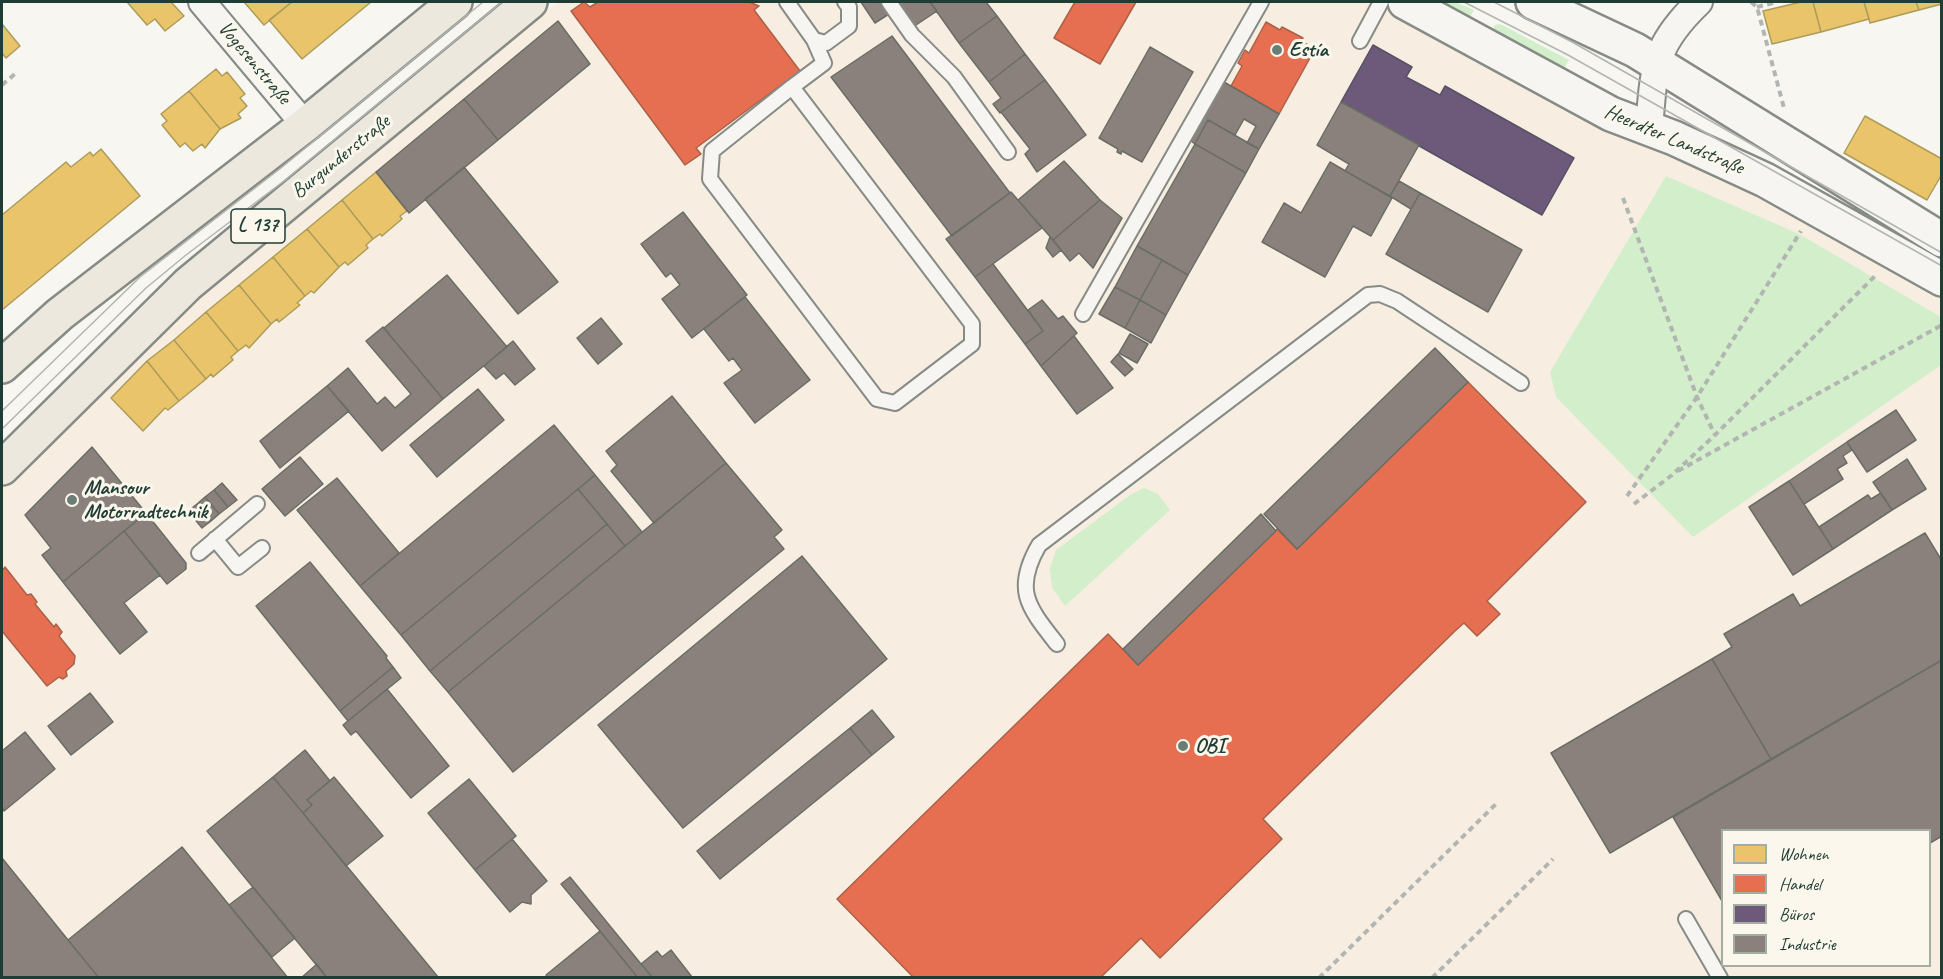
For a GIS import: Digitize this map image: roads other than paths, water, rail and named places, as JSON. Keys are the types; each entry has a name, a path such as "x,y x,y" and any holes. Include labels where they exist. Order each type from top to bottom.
{"main road":[{"name":"L 137","path":"2,366 111,273 305,125 455,2"},
{"name":"Burgunderstraße","path":"2,468 188,284 530,2"},
{"name":"Heerdter Landstraße","path":"1405,2 1611,114 1724,160 1815,207 1941,279"},
{"name":"Heerdter Landstraße","path":"1533,2 1600,32 1656,63 1941,240"}],"street":[{"name":"Vogesenstraße","path":"202,2 305,125"},
{"path":"1649,129 1656,63 1669,34 1699,2"}],"lane":[{"path":"787,2 814,40 824,63 792,87 712,151 710,179 877,399 895,402 972,344 972,324 792,87"},
{"path":"889,2 912,35 954,76 1008,152"},
{"path":"1083,314 1261,2"},
{"path":"1360,40 1381,2"},
{"path":"814,40 826,43 849,26 847,4"},
{"path":"1057,644 1033,614 1026,586 1026,567 1039,544 1368,295 1380,294 1397,301 1521,383"},
{"path":"199,552 257,504"},
{"path":"215,539 238,567 262,548"},
{"path":"1686,919 1720,978"}],"tram line":[{"path":"2,411 140,277 281,168 483,2"},
{"path":"2,429 146,288 284,181 502,2"},
{"path":"1464,2 1568,55 1942,266"},
{"path":"1494,2 1574,43 1942,253"}],"place":[{"name":"Estía","path":"1277,50"},
{"name":"Mansour Motorradtechnik","path":"72,500"},
{"name":"OBI","path":"1183,746"}]}
